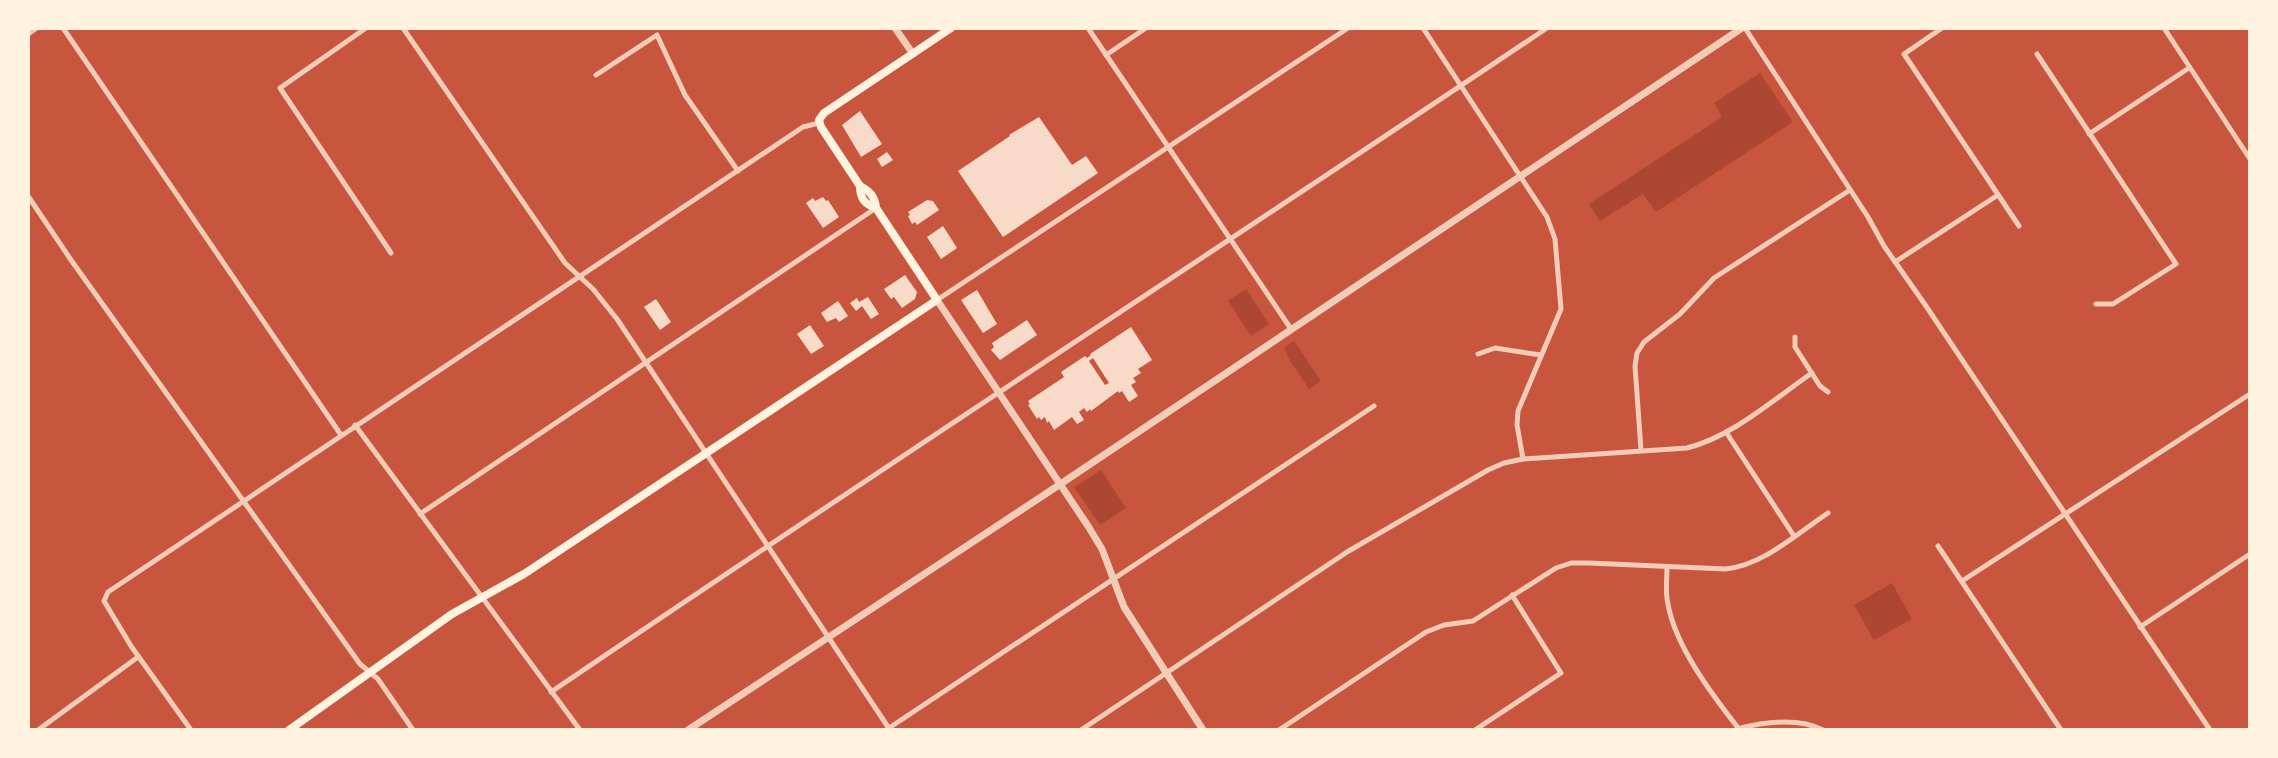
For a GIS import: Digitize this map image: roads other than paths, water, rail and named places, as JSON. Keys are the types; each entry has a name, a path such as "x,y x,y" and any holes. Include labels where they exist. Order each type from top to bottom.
{"main road":[{"path":"289,729 452,614 524,574 937,300 876,208 867,205 860,195 860,186 819,123 824,113 951,28"}],"street":[{"path":"28,33 35,28"},
{"path":"63,28 340,435"},
{"path":"366,28 280,88 391,253"},
{"path":"403,28 565,263 608,307 888,729 1374,406"},
{"path":"895,28 913,54"},
{"path":"1088,28 1228,239 1291,329"},
{"path":"1106,55 1146,28"},
{"path":"1203,729 1124,607 1099,543 937,300 1348,28"},
{"path":"1423,28 1547,218 1555,239 1561,309 1518,411 1517,426 1523,459"},
{"path":"552,692 766,546 1547,28"},
{"path":"687,729 1744,28 1895,262 2210,729"},
{"path":"1942,28 1904,54 2019,225"},
{"path":"2164,28 2250,159"},
{"path":"596,75 657,35 686,94 738,171"},
{"path":"2037,54 2176,264 2113,304 2096,304"},
{"path":"2089,134 2190,68"},
{"path":"191,729 138,657 105,604 105,598 111,589 803,128 819,123"},
{"path":"1641,450 1635,366 1637,353 1644,342 1680,314 1714,278 1850,190"},
{"path":"1895,262 1998,195"},
{"path":"28,196 361,666 379,680 413,729"},
{"path":"420,514 876,208"},
{"path":"1795,338 1795,348 1820,386 1828,392"},
{"path":"1478,354 1495,348 1541,355"},
{"path":"1081,729 1347,552 1488,470 1504,463 1523,459 1687,448 1712,440 1726,432 1812,373"},
{"path":"1962,581 2250,394"},
{"path":"355,425 580,729"},
{"path":"1726,432 1794,536"},
{"path":"1279,729 1426,632 1444,625 1473,621 1556,568 1571,563 1725,569 1742,567 1759,559 1828,513"},
{"path":"1938,546 2061,729"},
{"path":"2140,627 2250,555"},
{"path":"1667,567 1667,603 1677,637 1738,729 1796,722 1812,723 1824,729"},
{"path":"1475,729 1561,673 1512,596"},
{"path":"38,729 138,657"}]}
